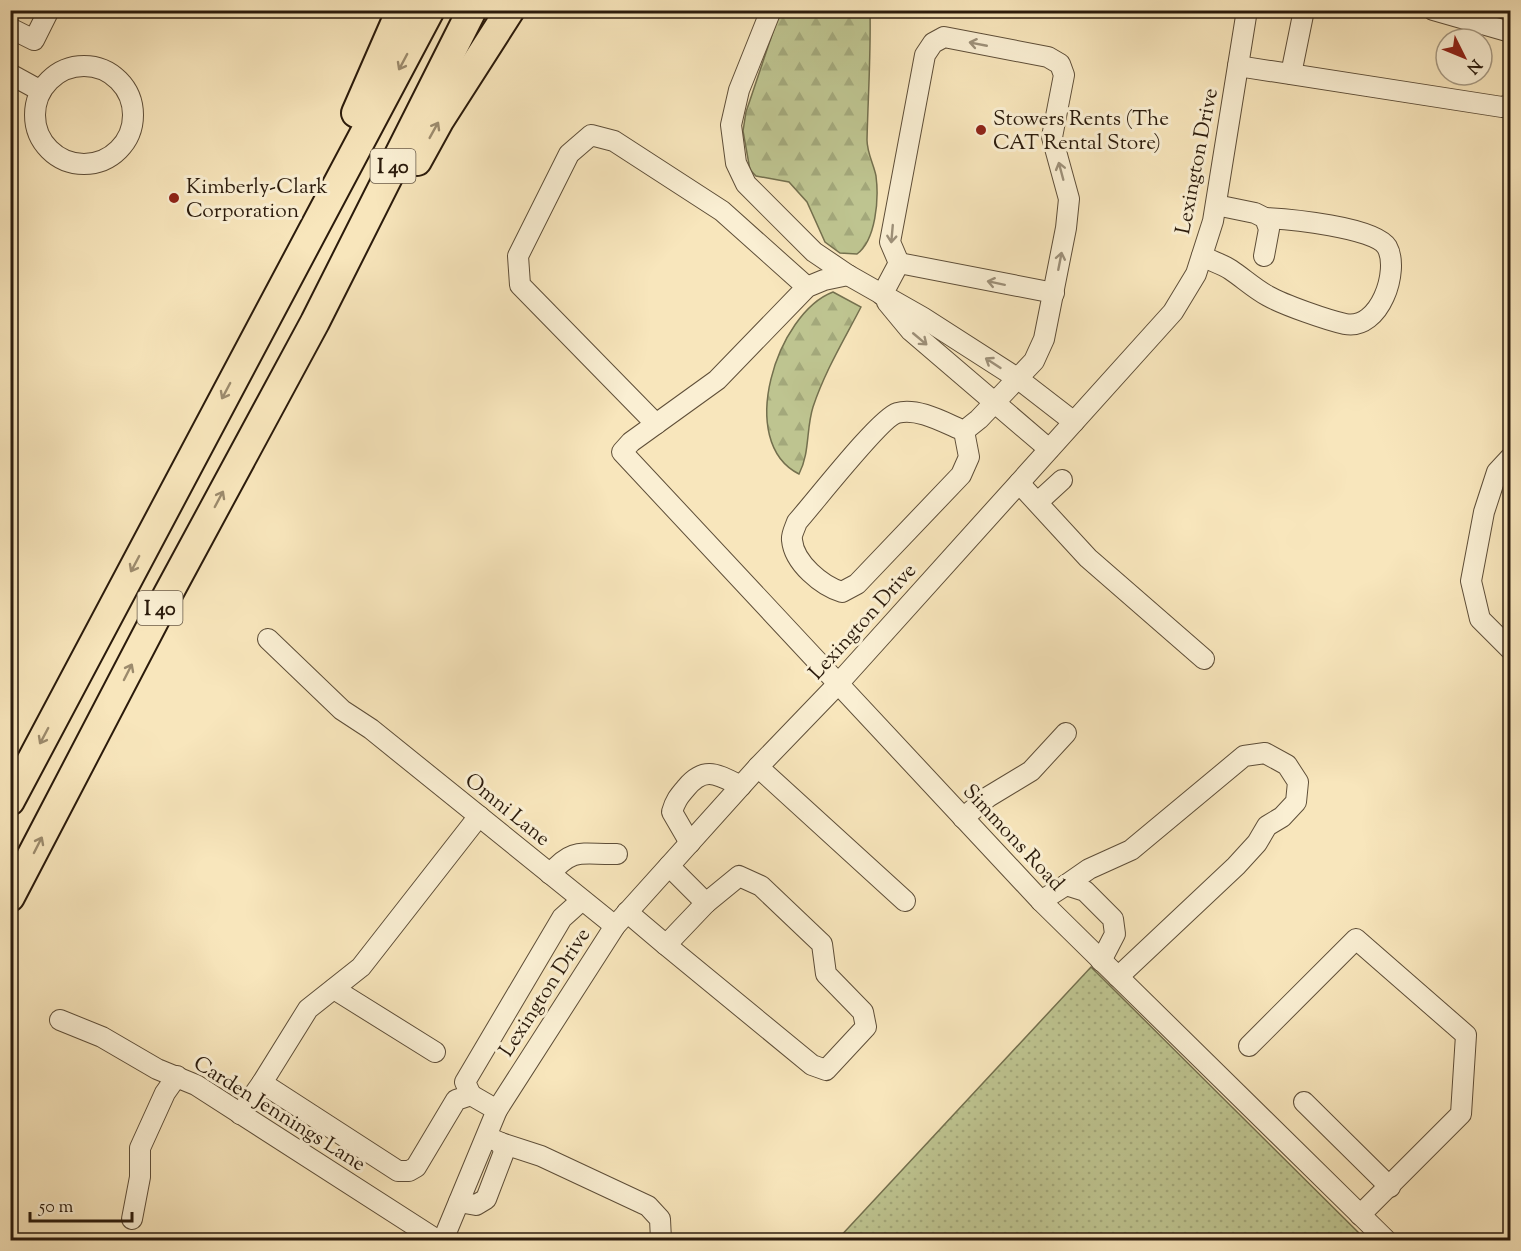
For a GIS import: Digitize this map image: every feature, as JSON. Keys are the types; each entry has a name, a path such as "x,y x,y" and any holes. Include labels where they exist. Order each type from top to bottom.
{"highway":[{"path":"254,339 273,287 361,104 401,10"},
{"name":"I 40","path":"10,801 430,10"},
{"name":"I 40","path":"10,897 167,596 315,322 472,10"},
{"path":"315,322 388,215 439,121 510,10"}],"street":[{"path":"10,28 34,40 49,10"},
{"path":"771,10 739,90 731,125 736,163 750,190 814,252 848,275 922,316 1017,378 1074,422"},
{"name":"Lexington Drive","path":"443,1240 459,1202 494,1139 497,1110 621,919 758,767 837,685 1173,312 1196,274 1216,205 1247,10"},
{"path":"1291,74 1304,10"},
{"path":"1433,10 1510,32"},
{"path":"899,263 890,242 925,55 933,43 945,37 1036,55 1060,64 1064,75 1052,137 1069,199 1044,339 1034,360 964,431"},
{"path":"83,66 100,69 115,77 126,90 132,106 133,122 128,137 119,150 106,159 91,164 76,164 60,159 48,150 39,137 34,119 40,91 51,78 66,69 83,66"},
{"path":"1238,66 1502,107 1510,105"},
{"path":"10,74 40,91"},
{"path":"807,287 722,211 614,141 591,135 569,154 518,256 520,285 656,424 717,380 807,287 824,279 848,275"},
{"path":"1202,256 1229,268 1269,297 1347,324 1365,323 1379,311 1392,267 1387,246 1372,236 1295,220 1265,218 1255,213 1216,205"},
{"path":"1263,256 1269,229 1265,218"},
{"path":"882,295 899,263"},
{"path":"899,263 1054,293"},
{"path":"882,295 911,331 1049,449"},
{"path":"897,413 919,413 964,431 969,457 962,475 857,584 842,592 828,588 797,557 791,539 797,522 876,428 897,413"},
{"name":"Simmons Road","path":"656,424 622,452 1041,901 1386,1240"},
{"path":"1510,458 1497,472 1484,512 1472,581 1480,620 1510,649"},
{"path":"1038,502 1062,480"},
{"path":"1019,483 1088,558 1204,659"},
{"name":"Omni Lane","path":"268,639 342,710 371,729 582,900 666,945 812,1065 826,1070 866,1027 863,1012 826,974 822,944 761,886 739,876 706,903"},
{"path":"963,818 988,797 1031,771 1066,733"},
{"path":"1041,901 1089,869 1131,850 1244,756 1265,753 1287,765 1298,782 1296,802 1282,817 1267,826 1257,843 1236,866 1118,977"},
{"path":"758,767 905,902"},
{"path":"690,843 672,812 675,800 692,781 704,773 717,775 741,786"},
{"path":"240,1114 308,1009 361,968 479,816"},
{"path":"550,874 564,858 575,853 617,854"},
{"path":"666,945 706,903 669,866"},
{"path":"1066,885 1085,891 1113,919 1115,934 1101,961"},
{"path":"497,1110 471,1095 465,1082 562,918 582,900"},
{"path":"1249,1046 1356,939 1466,1035 1461,1114 1360,1215"},
{"path":"333,989 435,1052"},
{"name":"Carden Jennings Lane","path":"60,1020 102,1037 157,1070 177,1076 437,1240"},
{"path":"132,1219 140,1177 140,1148 165,1093 177,1076"},
{"path":"262,1083 398,1171 409,1171 416,1167 456,1100 471,1095"},
{"path":"1304,1102 1390,1187"},
{"path":"494,1139 541,1156 648,1206 660,1218 661,1240"}],"green space":[{"path":"780,11 870,11 867,140 876,176 877,196 872,229 863,248 857,254 840,253 825,242 807,202 789,182 756,176 750,170 743,131 746,112"},
{"path":"833,292 861,307 823,381 813,407 805,458 799,474 780,458 769,435 767,408 771,379 781,350 795,325 813,305"},
{"path":"1091,967 1366,1240 837,1240"}],"place":[{"name":"Stowers Rents (The CAT Rental Store)","path":"981,130"},
{"name":"Kimberly-Clark Corporation","path":"174,198"}]}
